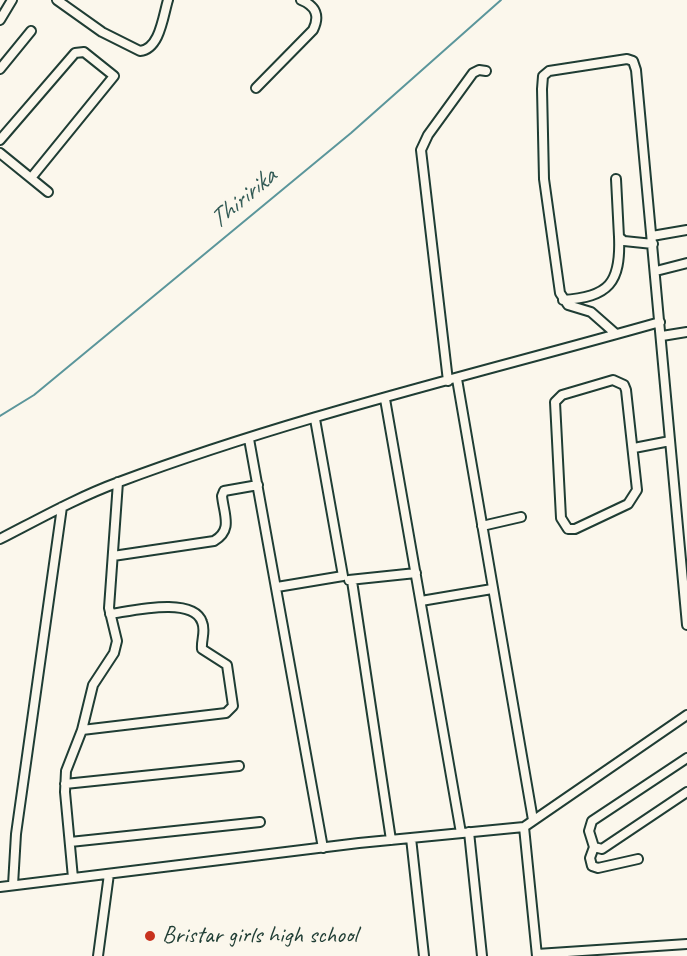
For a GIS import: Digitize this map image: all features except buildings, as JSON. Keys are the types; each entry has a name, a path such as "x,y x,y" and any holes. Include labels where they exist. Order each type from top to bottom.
{"street":[{"path":"0,20 12,0"},
{"path":"57,0 102,32 140,51 154,45 168,0"},
{"path":"256,88 313,30 318,17 312,6 301,0"},
{"path":"0,69 31,31"},
{"path":"0,140 75,53 84,52 114,76 31,178"},
{"path":"616,334 591,312 568,305 563,300 544,179 542,89 543,76 549,71 627,59 633,61 656,271 687,625"},
{"path":"448,381 421,150 428,135 469,78 479,70 486,71"},
{"path":"0,153 48,192"},
{"path":"563,300 586,298 599,292 619,272 616,179"},
{"path":"619,237 624,241 652,240 687,230"},
{"path":"656,271 687,263"},
{"path":"0,539 62,507 118,482 315,419 660,322"},
{"path":"662,336 687,332"},
{"path":"457,378 533,820"},
{"path":"613,380 619,382 626,390 634,448 637,490 628,504 575,529 568,529 561,518 554,406 558,398 613,380"},
{"path":"385,399 465,833 482,956"},
{"path":"315,419 343,576"},
{"path":"249,439 322,848"},
{"path":"634,448 670,441"},
{"path":"73,878 65,784 66,771 82,730 93,685 114,653 117,640 110,614 118,482"},
{"path":"113,556 214,541 223,536 226,529 222,496 224,491 258,485"},
{"path":"677,509 687,504"},
{"path":"13,885 16,834 62,507"},
{"path":"482,525 521,517"},
{"path":"277,587 343,576 352,581 416,573"},
{"path":"352,581 391,840"},
{"path":"421,601 492,589"},
{"path":"82,730 226,712 233,706 227,665 202,650 202,622 194,611 189,608 152,608 110,614"},
{"path":"0,887 391,840 524,827 687,716"},
{"path":"638,859 598,868 592,866 590,858 594,847 589,831 592,821 687,758"},
{"path":"65,784 239,766"},
{"path":"594,847 602,849 687,792"},
{"path":"70,842 260,822"},
{"path":"524,827 537,955 687,944"},
{"path":"411,838 424,956"},
{"path":"98,956 109,874"}],"waterway":[{"name":"Thiririka","path":"0,416 34,395 351,133 501,0"}],"place":[{"name":"Bristar girls high school","path":"150,936"}]}
